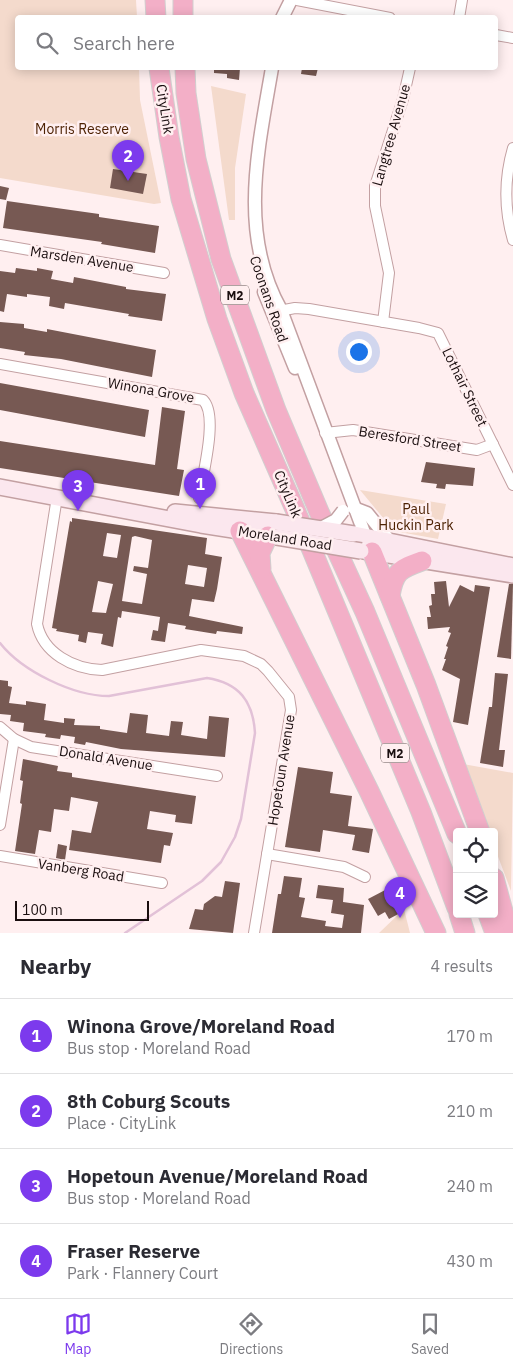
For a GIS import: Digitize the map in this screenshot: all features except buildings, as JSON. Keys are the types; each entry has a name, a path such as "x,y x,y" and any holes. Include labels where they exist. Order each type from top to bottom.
{"highway":[{"path":"155,0 156,15"},
{"path":"183,0 183,15"},
{"name":"CityLink","path":"159,70 169,137 181,198 220,328 244,393 294,507 421,812 453,897"},
{"name":"CityLink","path":"185,70 186,93 196,159 221,259 276,410 320,514 365,612 455,828"},
{"path":"240,531 369,790 436,933"},
{"path":"267,584 261,568 260,552 275,531"},
{"path":"363,543 390,596 426,685 479,828"},
{"path":"390,596 392,585 398,572 422,561"},
{"path":"498,892 510,933"},
{"path":"460,918 465,933"},
{"path":"489,918 495,933"}],"main road":[{"name":"Moreland Road","path":"0,487 240,531 275,531 296,524 321,528 422,561 513,575"},
{"name":"Moreland Road","path":"57,497 363,543 390,540 513,566"}],"street":[{"path":"276,15 283,0"},
{"path":"284,15 291,0"},
{"path":"297,0 374,15"},
{"path":"460,15 462,0"},
{"path":"498,35 513,38"},
{"name":"Coonans Road","path":"265,70 249,166 247,211 253,256 348,492 348,509"},
{"name":"Coonans Road","path":"272,70 257,157 253,210 263,267 276,311"},
{"name":"Langtree Avenue","path":"383,322 389,273 375,206 375,186 403,99 410,70"},
{"path":"513,148 506,202 513,240"},
{"name":"Marsden Avenue","path":"0,245 164,273"},
{"name":"Lothair Street","path":"276,311 309,309 434,331 441,337 513,485"},
{"name":"Winona Grove","path":"0,364 203,400 208,407 210,427 199,498"},
{"name":"Beresford Street","path":"325,433 353,430 477,450 493,444"},
{"name":"Hopetoun Avenue","path":"57,497 37,624 43,641 54,653 88,668 102,670 189,652 211,651 254,659 268,671 289,698 290,710 254,933"},
{"path":"321,528 336,520 348,509"},
{"path":"348,509 366,513 390,540"},
{"path":"348,509 363,543"},
{"name":"Donald Avenue","path":"0,727 14,739 31,746 217,776"},
{"path":"0,825 14,739"},
{"path":"267,854 344,867 366,877"},
{"name":"Vanberg Road","path":"0,856 162,883"}],"green space":[{"name":"Morris Reserve","path":"0,0 136,0 137,15 15,15 15,70 139,70 140,100 161,203 154,204 0,178"},
{"path":"211,86 246,94 235,168 235,220 229,220"},
{"name":"Paul Huckin Park","path":"360,490 446,504 438,539 394,531"},
{"path":"463,764 513,773 511,891 498,857 498,828 487,828"},
{"path":"404,909 410,933 379,933"}],"waterway":[{"path":"0,643 21,663 35,672 64,687 80,692 109,696 207,678 218,680 236,689 242,695 251,712 255,733 241,819 235,837 221,862 202,881 125,933"}],"place":[{"name":"8th Coburg Scouts","path":"128,181"},
{"name":"Winona Grove/Moreland Road","path":"200,509"},
{"name":"Hopetoun Avenue/Moreland Road","path":"78,511"},
{"name":"Fraser Reserve","path":"400,918"}]}
